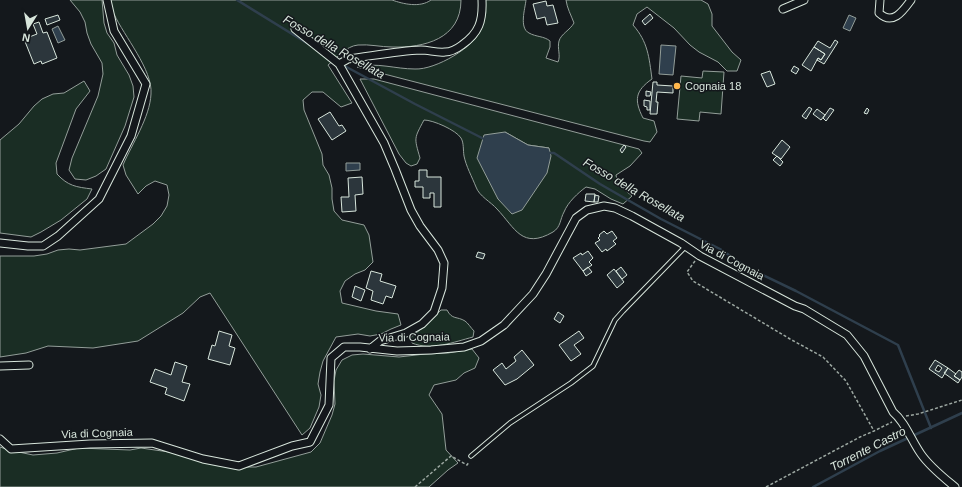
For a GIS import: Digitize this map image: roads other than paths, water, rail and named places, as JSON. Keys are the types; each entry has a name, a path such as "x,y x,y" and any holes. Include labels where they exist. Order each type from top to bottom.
{"street":[{"path":"0,243 43,246 58,236 99,199 131,136 146,84 114,31 107,0"},
{"path":"339,64 348,59 423,50 447,52 460,47 471,39 477,31 482,10 482,0"},
{"path":"783,9 804,0"},
{"path":"880,0 879,13 883,17 888,18 897,16 911,0"},
{"path":"295,29 339,64 384,143 396,168 411,210 420,226 438,250 444,263 442,288 434,312 422,324 406,334 380,340 370,349"},
{"name":"Via di Cognaia","path":"0,439 11,449 90,444 152,443 203,459 239,466 292,446 310,442 328,405 331,358 344,347 360,347 397,351 431,350 464,347 481,341 504,325 532,294 546,274 576,218 587,210 604,206 615,208 632,216 700,256 795,306 804,309 847,335 864,356 896,414 921,454 931,466 955,487"},
{"path":"0,366 29,365"}],"lane":[{"path":"471,456 510,423 593,366 615,320 685,247"}],"water":[{"path":"849,15 856,18 850,31 843,28"},
{"path":"58,26 65,40 58,43 52,29"},
{"path":"661,45 676,46 673,75 659,74"},
{"path":"505,132 528,145 549,148 551,156 547,173 522,210 512,214 498,199 477,158 484,135"},
{"path":"346,163 360,163 360,170 346,171"}],"waterway":[{"name":"Fosso della Rosellata","path":"237,0 310,45"},
{"name":"Fosso della Rosellata","path":"341,64 484,139"},
{"name":"Fosso della Rosellata","path":"548,153 554,153 600,184 661,219 720,249 748,268 796,291 898,345 931,428"},
{"name":"Torrente Castro","path":"813,487 880,451 962,413"}],"place":[{"name":"Cognaia 18","path":"677,86"}]}
